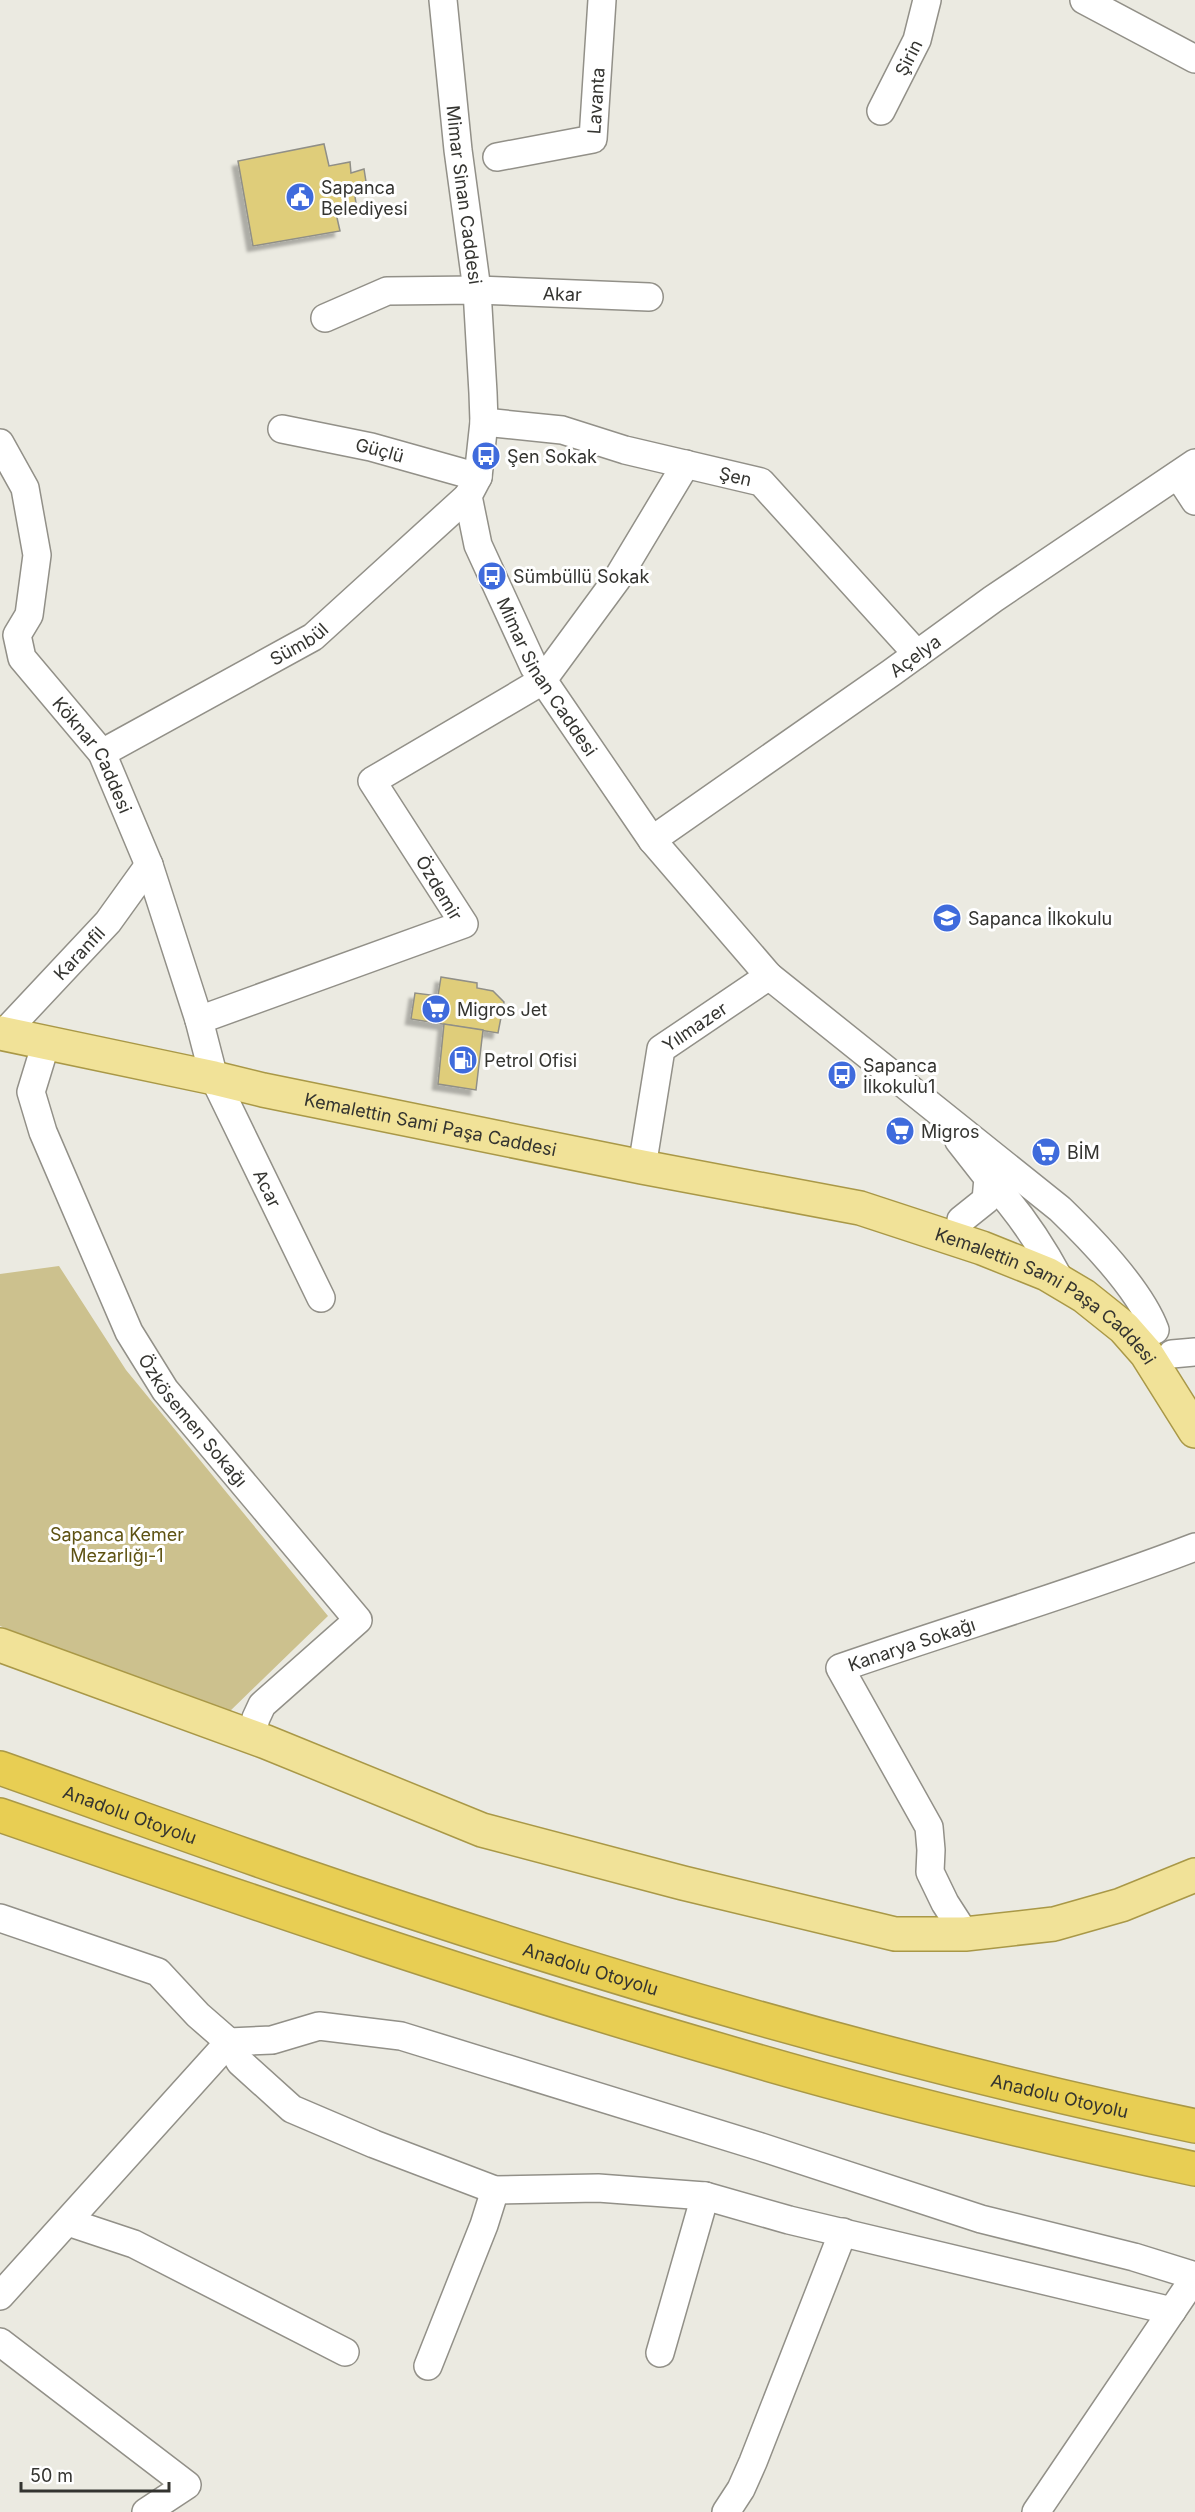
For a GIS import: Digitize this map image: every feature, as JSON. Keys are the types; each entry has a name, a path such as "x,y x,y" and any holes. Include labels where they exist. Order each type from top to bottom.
{"highway":[{"name":"Anadolu Otoyolu","path":"0,1768 297,1874 748,2015 985,2078 1195,2126"},
{"path":"0,1815 308,1921 524,1991 735,2055 974,2119 1195,2169"}],"main road":[{"name":"Kemalettin Sami Paşa Caddesi","path":"1,1033 263,1090 642,1167 860,1208 1090,1272 1174,1345 1195,1395"},
{"name":"Kemalettin Sami Paşa Caddesi","path":"860,1208 903,1208 978,1224 1028,1254 1061,1282 1084,1296 1124,1328 1146,1353 1195,1431"},
{"path":"0,1645 251,1737 494,1833 682,1883 895,1934 965,1934 1054,1924 1121,1905 1195,1875"}],"street":[{"name":"Mimar Sinan Caddesi","path":"443,0 458,150 477,290 484,422 473,487 478,545 542,681 652,840 769,976 910,1091"},
{"name":"Lavanta","path":"497,158 592,139 602,0"},
{"name":"Şirin","path":"880,111 917,39 927,0"},
{"path":"1084,0 1195,59"},
{"name":"Akar","path":"325,318 387,291 477,290 649,297"},
{"name":"Şen","path":"484,422 562,430 625,450 761,482 917,654"},
{"name":"Güçlü","path":"282,429 371,447 473,487"},
{"name":"Köknar Caddesi","path":"0,443 25,488 37,555 29,615 9,643 102,753 148,865 199,1020 214,1078"},
{"path":"542,681 617,579 687,464"},
{"name":"Açelya","path":"652,840 993,599 1187,469 1195,501"},
{"name":"Sümbül","path":"102,753 313,637 473,487"},
{"name":"Özdemir","path":"199,1020 464,924 372,782 542,681"},
{"name":"Karanfil","path":"1,1033 108,922 148,865"},
{"name":"Yılmazer","path":"642,1167 661,1049 769,976"},
{"name":"Özkösemen Sokağı","path":"45,1043 31,1092 43,1132 129,1332 165,1390 358,1620 262,1705 255,1718 251,1737"},
{"name":"Acar","path":"214,1078 321,1298"},
{"path":"910,1091 959,1140 988,1178 1012,1203 1028,1254"},
{"path":"910,1091 1048,1199 1096,1244 1174,1345"},
{"path":"960,1220 986,1200 988,1178"},
{"path":"1028,1254 1054,1223 1048,1199"},
{"name":"Kanarya Sokağı","path":"965,1934 945,1903 930,1872 929,1827 840,1668 944,1632 1113,1579 1195,1547"},
{"path":"0,1918 158,1972 198,2015 229,2042 240,2062 292,2109 374,2144 495,2190 598,2188 705,2196 789,2220 1172,2311"},
{"path":"0,2296 229,2042 272,2040 319,2026 401,2036 761,2147 981,2219 1134,2257 1195,2276 1036,2512"},
{"path":"428,2366 484,2225 495,2190"},
{"path":"660,2353 705,2196"},
{"path":"68,2222 134,2244 345,2352"},
{"path":"726,2512 741,2489 753,2462 843,2232"},
{"path":"0,2342 186,2485 146,2512"}],"green space":[{"name":"Sapanca Kemer Mezarlığı-1","path":"59,1266 126,1370 328,1616 227,1714 0,1626 0,1274"}],"building":[{"name":"Sapanca Belediyesi","path":"324,144 329,166 350,162 351,173 364,169 367,188 354,190 356,203 335,209 340,231 253,246 238,161"},
{"path":"441,977 477,983 477,988 493,991 504,1002 498,1033 411,1019 415,993 438,996"},
{"path":"444,1024 483,1030 476,1090 438,1084"}],"place":[{"name":"Sapanca Belediyesi","path":"300,197"},
{"name":"Şen Sokak","path":"486,456"},
{"name":"Sümbüllü Sokak","path":"492,576"},
{"name":"Sapanca İlkokulu","path":"947,918"},
{"name":"Migros Jet","path":"436,1009"},
{"name":"Petrol Ofisi","path":"463,1060"},
{"name":"Sapanca İlkokulu1","path":"842,1075"},
{"name":"Migros","path":"900,1131"},
{"name":"BİM","path":"1046,1152"}]}
